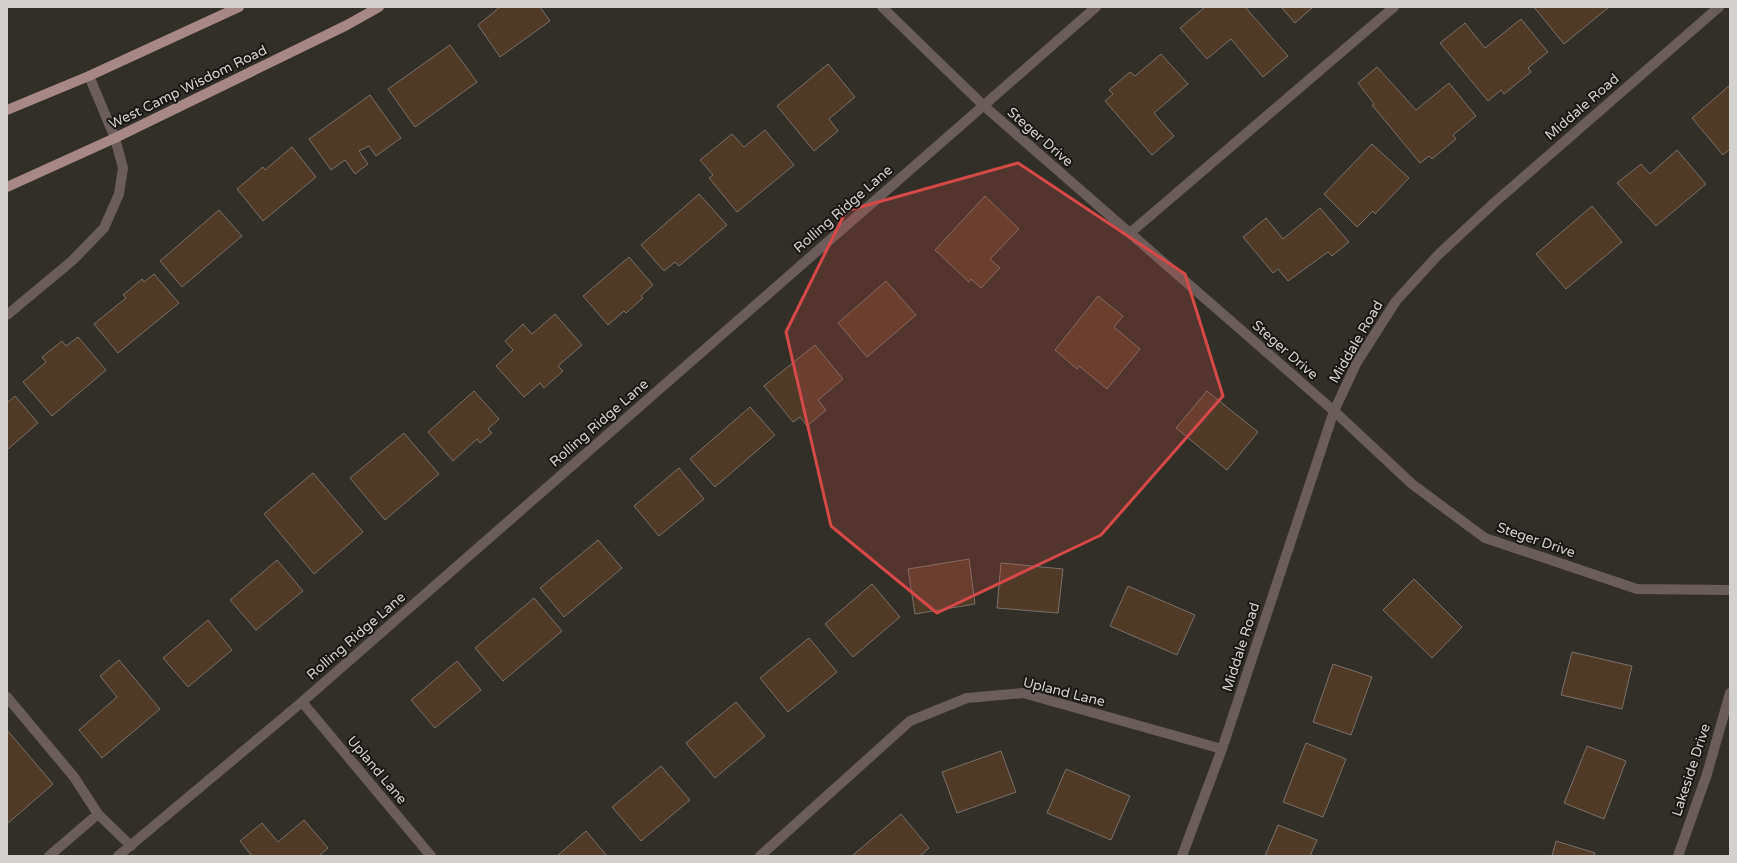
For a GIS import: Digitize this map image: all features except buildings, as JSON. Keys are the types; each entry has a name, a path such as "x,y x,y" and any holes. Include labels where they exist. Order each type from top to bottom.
{"main road":[{"path":"7,110 90,76 239,7"},
{"name":"West Camp Wisdom Road","path":"7,187 115,138 347,25 379,7"}],"street":[{"name":"Steger Drive","path":"882,7 983,105 1334,411 1412,484 1485,538 1637,589 1730,590"},
{"name":"Rolling Ridge Lane","path":"118,856 302,702 1096,7"},
{"path":"1130,233 1394,7"},
{"name":"Middale Road","path":"1182,856 1222,749 1334,411 1357,362 1396,301 1438,255 1495,202 1719,7"},
{"path":"7,315 73,260 104,228 119,194 124,168 115,138 90,76"},
{"name":"Lakeside Drive","path":"1678,856 1707,774 1730,693"},
{"name":"Upland Lane","path":"760,856 910,721 967,698 1023,694 1222,749"},
{"path":"7,697 74,777 98,814 131,846"},
{"name":"Upland Lane","path":"302,702 430,856"},
{"path":"49,856 98,814"}],"highlighted area":[{"path":"1018,163 1185,274 1223,396 1101,535 937,613 831,526 786,332 846,211"}]}
